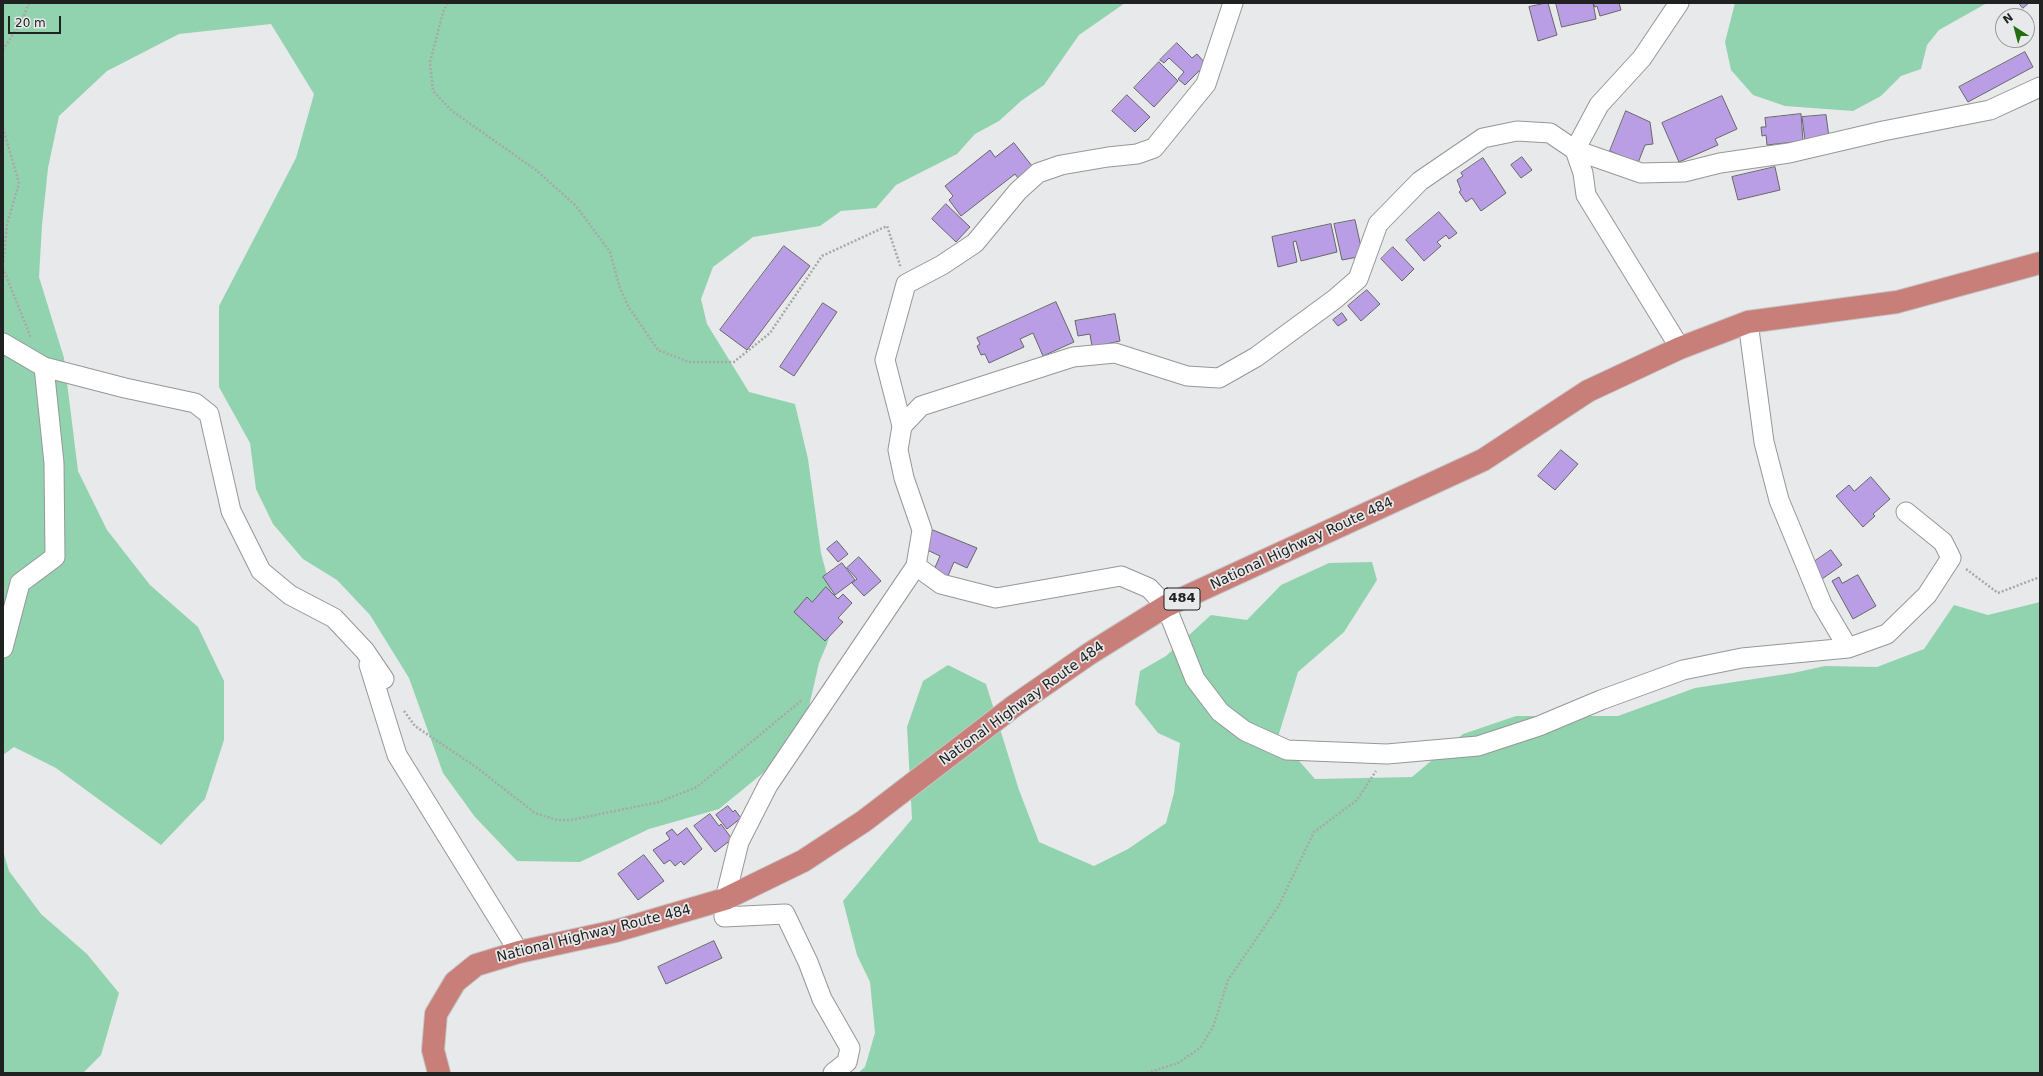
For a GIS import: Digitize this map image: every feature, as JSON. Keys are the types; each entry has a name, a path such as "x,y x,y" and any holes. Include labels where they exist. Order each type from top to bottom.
{"highway":[{"name":"National Highway Route 484","path":"439,1073 433,1050 436,1014 446,994 455,982 476,965 520,952 616,930 725,899 803,861 843,836 1014,706 1089,654 1166,606 1483,460 1588,391 1680,348 1748,322 1897,302 2040,262"}],"street":[{"path":"833,1073 847,1062 850,1048 822,999 808,962 785,914 724,917 725,899 739,842 768,785 916,566 922,530 904,478 898,450 902,426 885,360 906,284 942,265 975,244 1018,191 1038,173 1061,165 1108,156 1137,154 1154,148 1206,84 1233,3"},
{"path":"1679,3 1642,58 1599,105 1575,150 1583,173 1586,195 1680,348"},
{"path":"902,426 921,406 1073,357 1115,353 1187,376 1219,378 1256,356 1335,299 1358,279 1378,224 1420,181 1483,138 1516,131 1550,133 1575,150 1641,173 1684,172 1720,163 1789,153 1883,131 1990,110 2040,87"},
{"path":"1748,322 1764,442 1779,500 1822,604 1848,648"},
{"path":"3,343 44,367 125,388 194,403 209,414 231,511 261,571 290,595 334,618 365,651 384,679"},
{"path":"3,648 20,583 55,558 54,463 44,367"},
{"path":"916,566 941,584 996,598 1121,576 1149,588 1166,606 1195,679 1220,712 1245,731 1287,750 1387,754 1478,746 1539,726 1601,700 1683,670 1742,658 1848,648 1887,634 1927,595 1951,558 1943,542 1906,512"},
{"path":"365,651 397,755 520,952"}],"path":[{"path":"3,50 22,20 29,3"},
{"path":"448,3 443,12 430,62 433,91 452,111 536,170 576,206 610,252 620,288 628,306 658,350 689,362 734,362 770,333 822,256 887,226 906,284"},
{"path":"3,128 19,183 7,224 3,264"},
{"path":"3,268 32,340"},
{"path":"1951,558 1998,592 2040,577"},
{"path":"402,709 415,726 476,767 535,813 557,820 571,820 659,802 697,787 808,695"},
{"path":"1147,1073 1178,1063 1200,1048 1213,1028 1228,980 1278,907 1314,832 1357,800 1387,754"}],"green space":[{"path":"3,3 1125,3 1079,35 1044,85 1021,101 999,121 975,134 957,154 896,185 876,208 841,211 820,226 753,237 713,267 701,299 707,324 749,392 795,404 808,459 821,553 837,613 819,663 807,715 774,764 719,809 649,829 580,862 517,861 475,817 443,773 409,678 370,615 337,580 303,559 273,524 256,489 250,443 219,387 219,306 296,158 314,94 271,24 179,34 107,71 59,116 48,168 42,225 39,277 64,358 78,471 107,530 150,585 198,627 224,681 224,740 205,799 161,845 56,768 14,747 3,755"},
{"path":"1735,3 1987,3 1939,30 1927,45 1921,69 1901,76 1881,96 1853,111 1785,106 1753,95 1731,70 1725,42"},
{"path":"1372,562 1377,580 1344,632 1298,672 1278,737 1315,779 1412,777 1463,734 1516,716 1618,716 1695,688 1793,673 1825,666 1877,667 1924,649 1954,605 1988,615 2040,602 2040,1073 858,1073 865,1067 875,1033 870,982 857,955 843,901 912,819 907,727 923,681 948,665 986,684 1019,790 1039,842 1094,866 1128,849 1166,823 1174,793 1180,743 1158,733 1135,704 1140,671 1166,656 1211,615 1247,620 1281,585 1329,563"},
{"path":"3,851 9,871 41,914 87,954 119,993 101,1055 83,1073 3,1073"}],"building":[{"path":"1548,3 1557,35 1538,41 1529,7"},
{"path":"1556,3 1593,3 1596,19 1562,27"},
{"path":"1594,3 1619,3 1621,10 1600,16 1597,6 1595,7"},
{"path":"2019,3 2029,3 2023,8"},
{"path":"1177,43 1192,58 1197,54 1206,64 1185,85 1178,79 1184,72 1169,58 1164,63 1160,60"},
{"path":"2025,52 2033,67 1968,102 1959,87"},
{"path":"1159,62 1178,81 1154,107 1134,88"},
{"path":"1127,95 1150,117 1135,132 1112,111"},
{"path":"1722,96 1737,129 1715,139 1718,145 1679,162 1662,123"},
{"path":"1626,111 1650,122 1653,144 1645,145 1638,163 1610,151"},
{"path":"1801,114 1803,141 1767,145 1766,135 1762,136 1761,127 1766,127 1765,118"},
{"path":"1826,115 1829,137 1805,140 1802,117"},
{"path":"1014,143 1032,166 1018,178 1015,174 961,216 949,200 953,196 945,186 990,150 995,157"},
{"path":"1522,157 1532,170 1521,178 1511,165"},
{"path":"1483,158 1506,193 1481,211 1472,198 1466,202 1459,192 1461,190 1457,180 1463,176 1461,173"},
{"path":"1775,167 1780,190 1738,200 1732,177"},
{"path":"946,204 970,227 956,242 932,219"},
{"path":"1439,212 1457,233 1449,239 1446,235 1437,242 1441,246 1424,261 1406,240"},
{"path":"1355,220 1363,256 1342,260 1334,224"},
{"path":"1331,224 1337,252 1301,261 1296,241 1293,242 1297,262 1278,267 1272,237"},
{"path":"784,246 810,266 747,350 720,330"},
{"path":"1393,247 1414,269 1402,281 1381,259"},
{"path":"1367,290 1380,304 1361,321 1348,306"},
{"path":"1056,302 1074,342 1043,356 1033,333 1020,339 1024,347 989,363 985,354 981,355 977,346 980,344 977,338"},
{"path":"823,303 837,312 794,376 780,367"},
{"path":"1342,313 1347,320 1338,326 1333,320"},
{"path":"1115,314 1120,341 1092,347 1090,334 1078,336 1075,321"},
{"path":"1561,450 1578,464 1555,490 1538,476"},
{"path":"1871,477 1890,499 1873,514 1875,516 1863,527 1836,496 1849,485 1854,491"},
{"path":"933,530 977,548 967,568 954,562 947,578 933,572 940,556 925,549"},
{"path":"837,541 848,554 838,562 827,549"},
{"path":"1831,550 1842,565 1822,579 1811,564"},
{"path":"859,557 881,581 864,596 852,583 857,579 847,568"},
{"path":"842,563 855,580 835,595 823,577"},
{"path":"1858,575 1876,606 1853,619 1832,581 1839,577 1842,583"},
{"path":"826,587 838,599 843,594 852,603 838,618 843,622 825,641 794,612 807,597 812,602"},
{"path":"728,806 733,812 735,810 741,818 727,829 716,815"},
{"path":"710,814 719,826 721,824 732,839 715,852 694,826"},
{"path":"687,828 702,849 684,865 681,861 675,866 670,860 664,864 653,850 670,839 666,833 672,829 677,835"},
{"path":"644,855 664,881 638,900 618,874"},
{"path":"714,941 722,958 666,984 658,967"}]}
